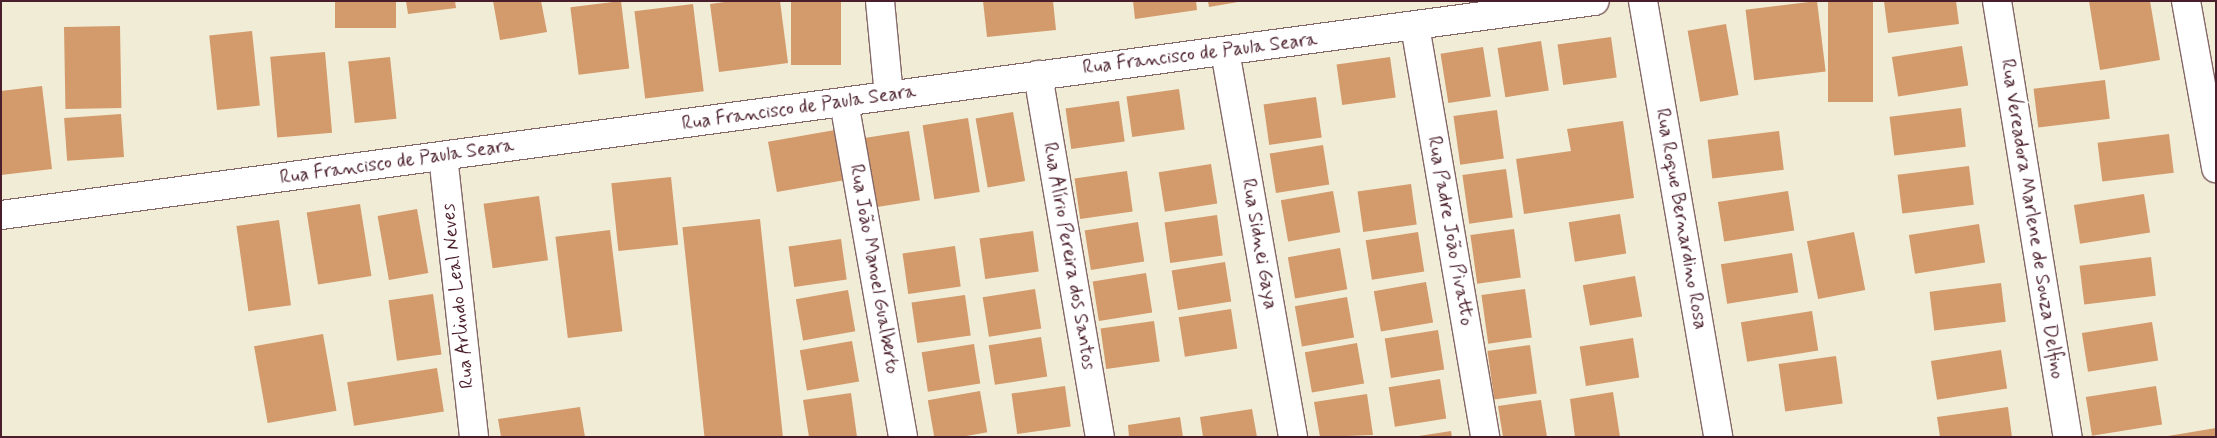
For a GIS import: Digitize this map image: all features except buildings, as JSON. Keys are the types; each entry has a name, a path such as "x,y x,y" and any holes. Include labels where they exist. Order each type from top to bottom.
{"street":[{"path":"880,1 889,96"},
{"name":"Rua Francisco de Paula Seara","path":"2,214 1595,1"},
{"name":"Rua Roque Bernardino Rosa","path":"1643,1 1718,437"},
{"name":"Rua Vereadora Marlene de Souza Delfino","path":"1997,1 2068,437"},
{"path":"2186,1 2216,168"},
{"name":"Rua Padre João Pivatto","path":"1415,26 1485,437"},
{"name":"Rua Sidnei Gaya","path":"1226,51 1292,437"},
{"name":"Rua Alírio Pereira dos Santos","path":"1038,75 1100,437"},
{"name":"Rua João Manoel Gualberto","path":"844,102 903,437"},
{"name":"Rua Arlindo Leal Neves","path":"443,156 474,437"}]}
